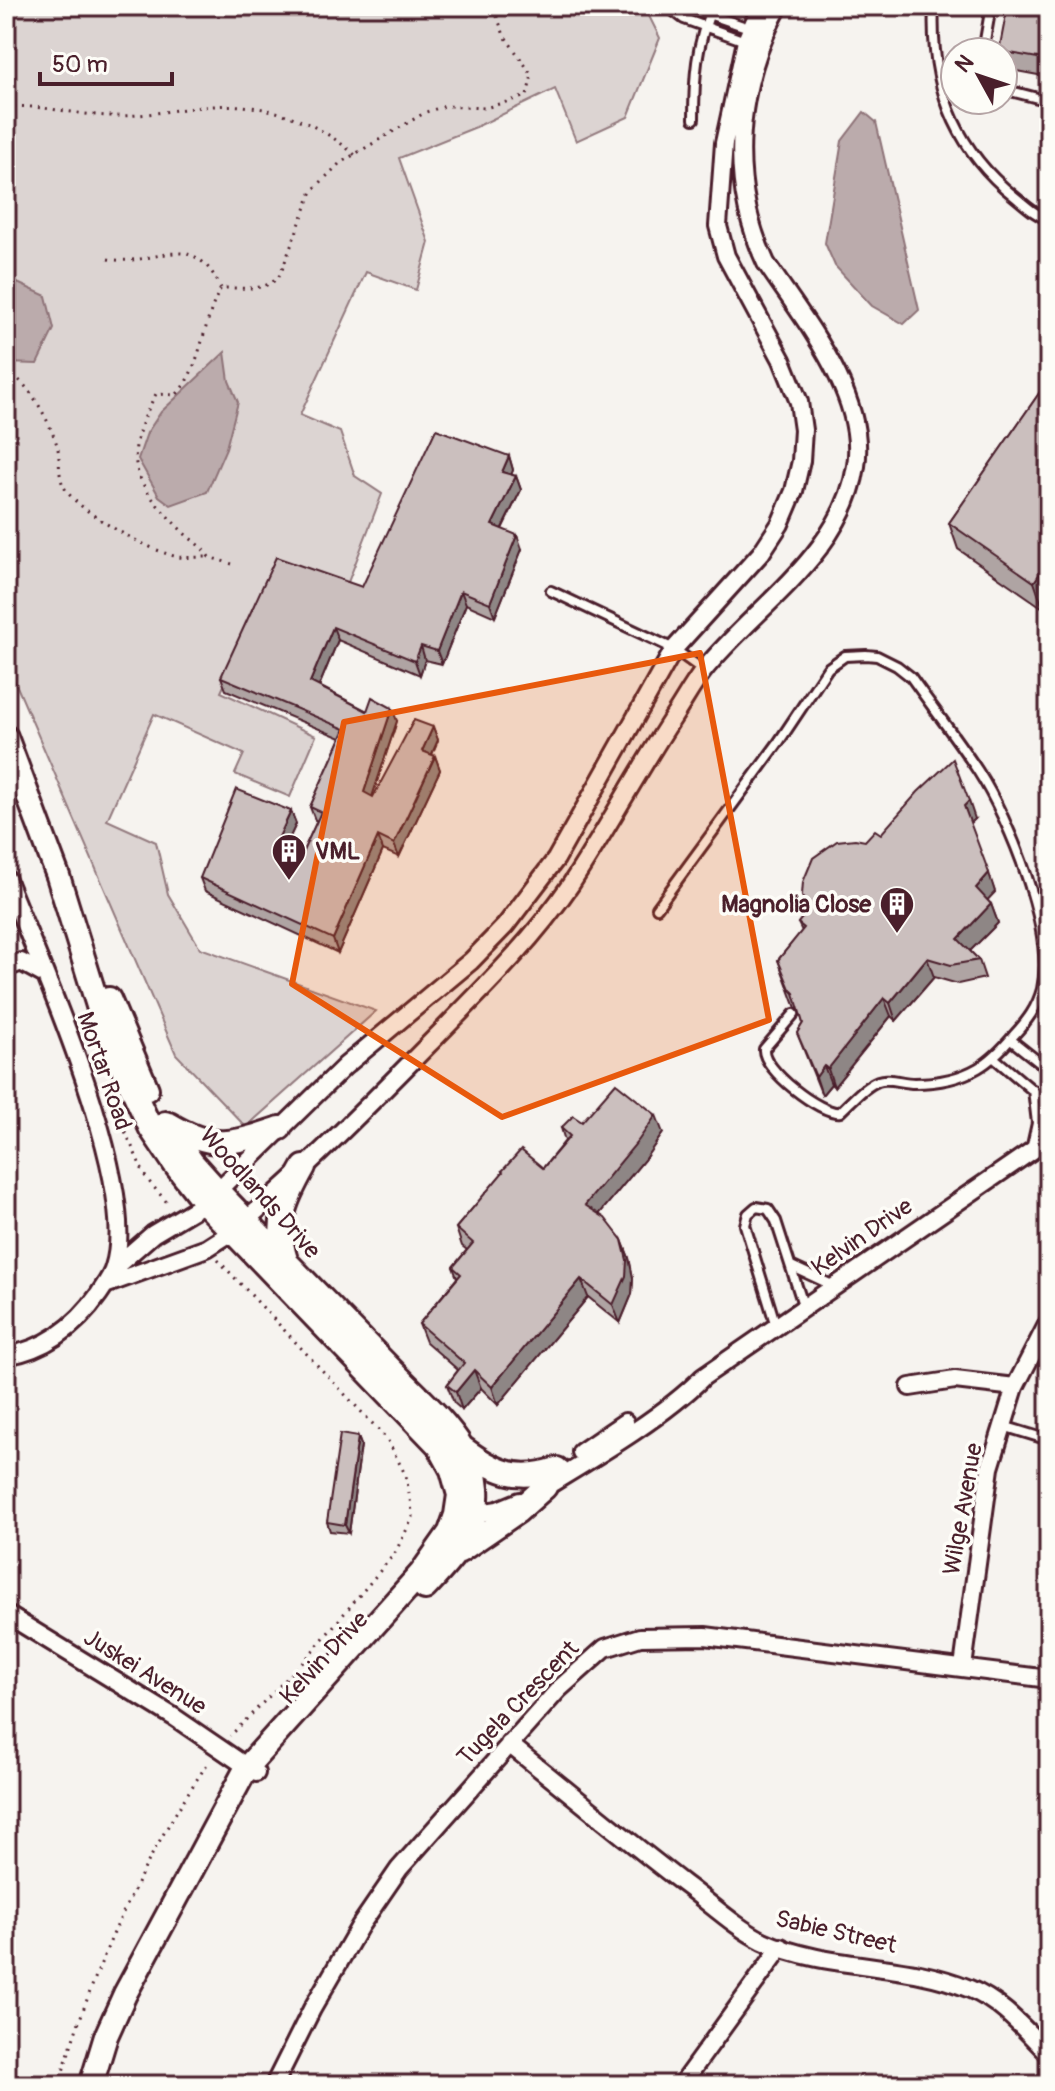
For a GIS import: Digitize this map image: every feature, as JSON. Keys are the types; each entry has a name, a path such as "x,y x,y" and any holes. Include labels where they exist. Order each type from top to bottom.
{"main road":[{"name":"Woodlands Drive","path":"6,737 58,876 106,1032 151,1129 176,1166 212,1197 439,1446 452,1470 467,1511"},
{"name":"Woodlands Drive","path":"58,876 76,910 106,993 148,1090 212,1197"},
{"path":"164,1121 191,1137 216,1143 242,1140 280,1128"},
{"path":"286,1262 279,1233 280,1218 284,1203 304,1167"},
{"name":"Woodlands Drive","path":"239,1227 286,1262 462,1447 474,1475 467,1511"},
{"path":"462,1447 479,1460 505,1472 551,1478"},
{"path":"458,1552 517,1512 551,1478"},
{"name":"Kelvin Drive","path":"252,1770 458,1552 470,1532 467,1511"},
{"name":"Kelvin Drive","path":"91,2085 102,2046 125,1994 211,1837 252,1770 421,1573 467,1511"}],"street":[{"path":"105,1285 207,1248 239,1227 374,1100 520,948 570,885 636,774 704,670 802,567 833,529 850,494 857,464 857,432 838,375 766,263 747,208 741,174 741,130 761,6"},
{"path":"114,1268 153,1234 182,1219 212,1197 345,1066 471,961 531,895 556,859 674,649 761,553 780,524 794,491 801,461 803,430 799,402 782,360 726,256 718,226 724,143 755,38 779,6"},
{"name":"Mortar Road","path":"6,1356 54,1339 80,1318 114,1268 119,1221 112,1173 92,1104 43,974 11,875"},
{"path":"6,968 21,962 43,974"},
{"name":"Kelvin Drive","path":"467,1511 509,1506 643,1423 703,1377 1049,1139"},
{"name":"Wilge Avenue","path":"963,1667 990,1468 1015,1387 1049,1321"},
{"path":"910,1387 955,1380 1015,1387"},
{"name":"Juskei Avenue","path":"6,1614 174,1717 252,1770"},
{"name":"Tugela Crescent","path":"274,2085 312,2009 360,1926 399,1869 509,1744 580,1668 605,1648 640,1637 705,1636 1049,1679"},
{"name":"Sabie Street","path":"509,1744 743,1929 781,1947 869,1968 935,1977 971,1989 1002,2008 1049,2054"},
{"path":"681,2085 781,1947"}],"lane":[{"path":"667,6 676,15 705,26 755,38"},
{"path":"685,6 711,10 755,38"},
{"path":"934,6 940,84 949,111 971,154 1000,184 1038,216 1049,220"},
{"path":"986,36 991,6"},
{"path":"694,119 694,70 711,10"},
{"path":"1019,93 1049,101"},
{"path":"551,591 674,649 704,670"},
{"path":"657,908 778,743 828,668 845,656 877,656 897,666 911,677 980,773 1007,825 1038,902 1043,924 1046,962 1043,987 1033,1013 1011,1040 978,1068 950,1080 913,1083 882,1079 873,1083 840,1112 833,1113 790,1086 766,1061 764,1049 794,1014"},
{"path":"1011,1040 1049,1070"},
{"path":"993,1057 1049,1104"},
{"path":"1031,1151 1037,1123 1033,1090"},
{"path":"777,1327 745,1225 751,1210 765,1207 774,1216 804,1309"},
{"path":"791,1266 836,1287"},
{"path":"1003,1426 1049,1440"}],"path":[{"path":"221,288 270,286 276,281 312,191 340,163 426,112 445,106 485,108 527,96 532,75 504,35 493,6"},
{"path":"6,107 112,116 242,105 292,116 337,139 355,155"},
{"path":"108,259 137,261 179,252 192,255 206,263 221,288"},
{"path":"209,557 164,512 135,470 134,455 137,433 156,394 176,395 187,378 221,288"},
{"path":"6,371 34,396 57,446 60,476 65,490 77,503 98,519 140,542 178,557 209,557 232,564"},
{"path":"6,846 11,875"},
{"path":"105,1087 146,1178 182,1219"},
{"path":"59,2085 75,2028 116,1923 173,1814 219,1748 306,1659 395,1553 413,1517 406,1476 387,1439 207,1248"}],"highlighted area":[{"path":"700,653 769,1020 502,1117 292,984 344,722"}],"shaded area":[{"path":"6,6 644,6 660,38 628,117 576,141 555,89 476,127 399,158 429,242 416,290 366,272 300,415 340,432 355,476 382,494 345,590 279,566 221,692 316,736 290,797 235,774 244,754 154,714 107,820 156,842 168,894 200,948 376,1011 246,1127 176,1054 6,661"},
{"path":"864,112 876,122 919,310 904,324 872,306 835,266 825,243 842,141"},
{"path":"6,260 10,264 13,281 46,296 54,329 37,364 6,363"},
{"path":"225,352 229,381 238,402 226,448 207,492 171,505 159,496 138,459 147,433 161,412"}],"building":[{"path":"1013,6 1049,6 1049,60 1019,55 1019,36 1002,36 1007,9 1012,10"},
{"path":"1049,379 1049,560 1034,582 949,523"},
{"path":"436,429 509,456 502,472 516,476 492,525 517,535 490,603 461,591 437,651 421,646 415,661 333,627 310,682 367,711 372,697 392,708 364,792 373,797 414,720 433,727 422,751 435,756 394,844 378,836 333,939 200,878 236,789 291,811 273,850 299,860 321,812 310,807 345,729 221,677 276,557 362,587"},
{"name":"Magnolia Close","path":"953,759 969,801 964,806 989,873 976,888 991,904 958,939 979,960 951,965 927,958 890,1003 884,998 828,1069 824,1066 816,1077 797,1033 803,1023 794,993 778,960 804,928 798,923 806,913 803,882 813,858 837,841 865,841 875,830 881,834"},
{"path":"616,1083 656,1115 585,1205 605,1218 622,1240 627,1260 626,1276 613,1305 581,1279 492,1387 474,1370 456,1392 447,1385 464,1363 419,1324 461,1274 453,1267 473,1243 456,1228 521,1150 543,1168 570,1136 561,1128 573,1116 582,1122"},
{"path":"340,1434 358,1437 345,1525 327,1522"}],"place":[{"name":"VML","path":"289,882"},
{"name":"Magnolia Close","path":"897,935"}]}
